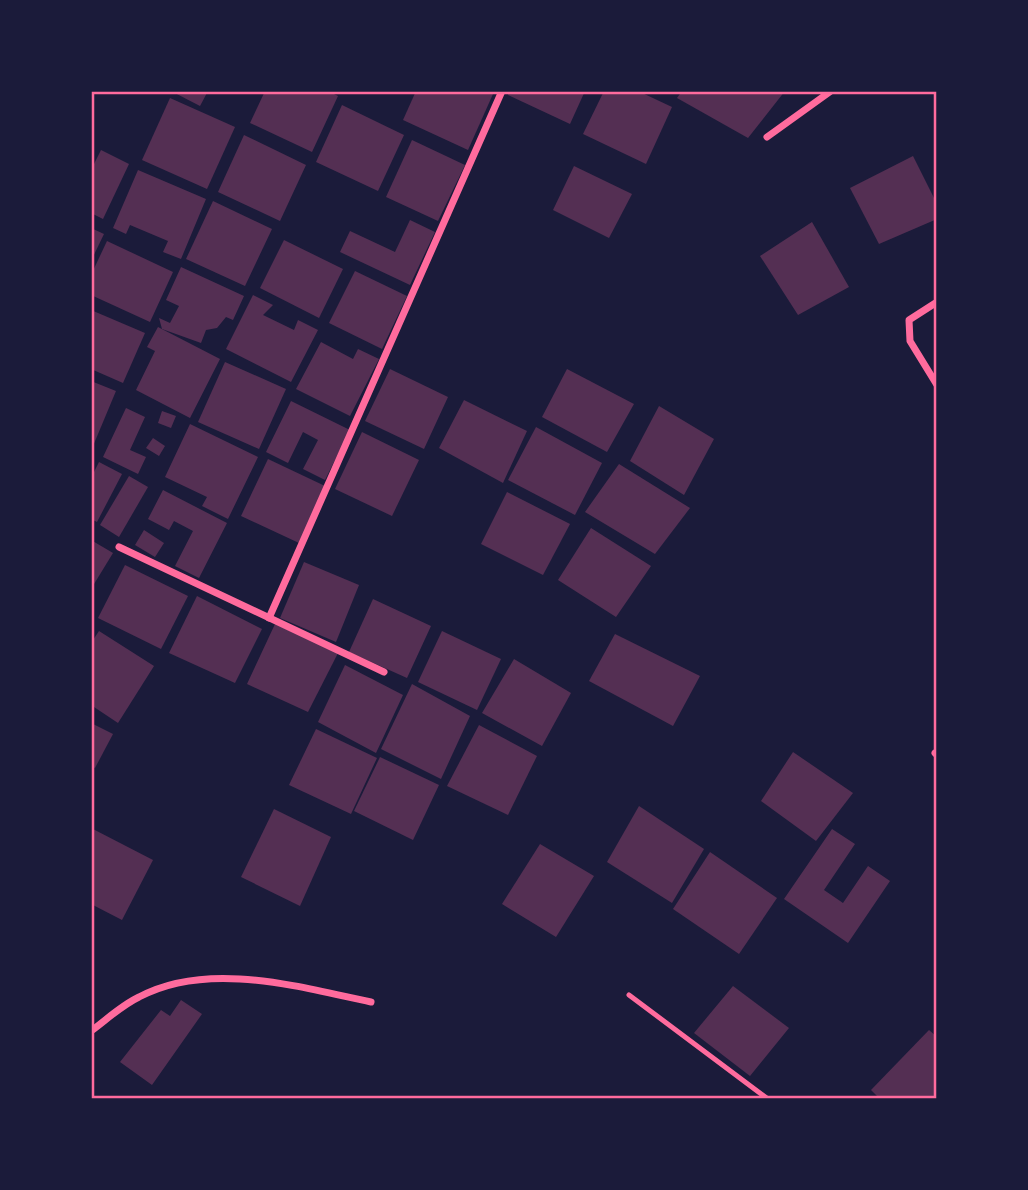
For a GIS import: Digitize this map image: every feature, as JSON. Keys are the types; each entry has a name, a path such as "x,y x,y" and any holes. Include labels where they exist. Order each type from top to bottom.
{"street":[{"path":"269,618 502,91"},
{"path":"767,137 831,91"},
{"path":"937,302 909,320 910,341 937,385"},
{"path":"120,547 384,672"},
{"path":"91,1031 138,997 167,985 204,981 251,978 371,1002"}],"lane":[{"path":"629,995 768,1099"}],"building":[{"path":"171,91 208,91 200,106"},
{"path":"265,91 328,91 338,96 312,152 250,123"},
{"path":"416,91 486,91 493,94 468,150 403,120"},
{"path":"509,91 585,91 570,124 508,95"},
{"path":"604,91 638,91 672,107 646,164 583,134"},
{"path":"682,91 785,91 748,138 677,98"},
{"path":"170,98 235,127 207,189 142,160"},
{"path":"342,105 404,135 378,191 316,162"},
{"path":"244,135 306,165 280,221 218,192"},
{"path":"412,140 465,165 438,221 386,197"},
{"path":"101,150 129,164 103,219 91,213 91,170"},
{"path":"913,156 937,204 937,219 879,244 850,188"},
{"path":"574,166 632,194 609,238 553,210"},
{"path":"138,170 206,199 181,259 163,252 168,241 130,225 126,234 113,228"},
{"path":"213,201 272,229 245,286 186,259"},
{"path":"410,220 435,232 410,285 340,252 350,231 395,252"},
{"path":"812,222 849,287 798,315 760,256"},
{"path":"91,228 104,234 91,261"},
{"path":"284,240 343,269 319,318 260,288"},
{"path":"107,241 173,272 150,322 91,295 91,275"},
{"path":"181,267 244,296 233,320 226,317 217,328 206,330 201,343 162,329 159,318 170,323 179,306 166,300"},
{"path":"355,271 407,296 382,349 329,323"},
{"path":"253,295 273,305 263,315 294,330 298,320 318,330 291,382 226,349"},
{"path":"91,310 145,333 123,383 91,369"},
{"path":"158,327 220,359 190,418 136,390 155,351 147,347"},
{"path":"321,342 353,359 358,349 379,359 350,416 296,389"},
{"path":"225,362 286,389 259,449 198,422"},
{"path":"390,369 448,397 424,449 365,421"},
{"path":"567,369 634,404 607,452 542,417"},
{"path":"91,381 116,391 93,446 91,445"},
{"path":"464,400 527,431 503,483 439,448"},
{"path":"291,401 350,430 325,480 303,469 318,440 303,432 288,463 266,452"},
{"path":"659,406 714,439 684,495 630,461"},
{"path":"126,408 145,417 130,450 146,457 138,474 103,457"},
{"path":"162,411 176,416 171,428 158,423"},
{"path":"190,424 258,457 228,519 202,506 207,497 165,477"},
{"path":"536,427 602,463 575,515 508,480"},
{"path":"362,432 419,460 392,516 335,489"},
{"path":"153,438 165,446 159,456 146,448"},
{"path":"268,459 325,486 299,543 241,516"},
{"path":"99,462 122,474 97,522 91,519 91,478"},
{"path":"619,464 690,508 655,554 585,512"},
{"path":"129,476 148,487 119,537 100,525"},
{"path":"163,490 227,523 199,578 175,566 193,531 174,521 169,530 148,519"},
{"path":"507,492 570,524 543,575 481,544"},
{"path":"591,528 651,566 616,617 558,580"},
{"path":"144,530 164,543 155,557 135,545"},
{"path":"91,540 113,553 91,589"},
{"path":"304,562 359,585 336,642 280,618"},
{"path":"125,565 188,596 161,649 98,618"},
{"path":"197,596 262,629 235,683 169,653"},
{"path":"373,599 431,626 407,678 349,652"},
{"path":"275,624 338,653 308,712 247,684"},
{"path":"99,631 154,666 118,723 91,705 91,643"},
{"path":"442,631 501,659 477,710 418,682"},
{"path":"615,634 700,676 673,726 589,681"},
{"path":"514,659 571,693 542,746 482,713"},
{"path":"345,665 403,695 376,753 318,722"},
{"path":"412,684 470,716 441,779 381,749"},
{"path":"91,723 113,734 95,768 91,766"},
{"path":"479,725 537,756 508,815 447,786"},
{"path":"316,729 377,758 351,814 289,785"},
{"path":"793,752 853,793 816,841 761,801"},
{"path":"380,757 439,785 413,840 354,811"},
{"path":"639,806 704,849 672,903 607,862"},
{"path":"274,809 331,837 300,906 241,877"},
{"path":"91,828 153,860 122,920 91,904"},
{"path":"832,829 855,844 824,890 843,903 868,866 890,881 848,943 784,899"},
{"path":"540,844 594,876 556,937 502,904"},
{"path":"710,852 777,898 739,954 673,909"},
{"path":"733,986 789,1028 750,1076 694,1033"},
{"path":"181,1000 202,1014 152,1085 120,1062 161,1010 170,1016"},
{"path":"929,1030 937,1037 937,1099 880,1099 871,1090"}]}
